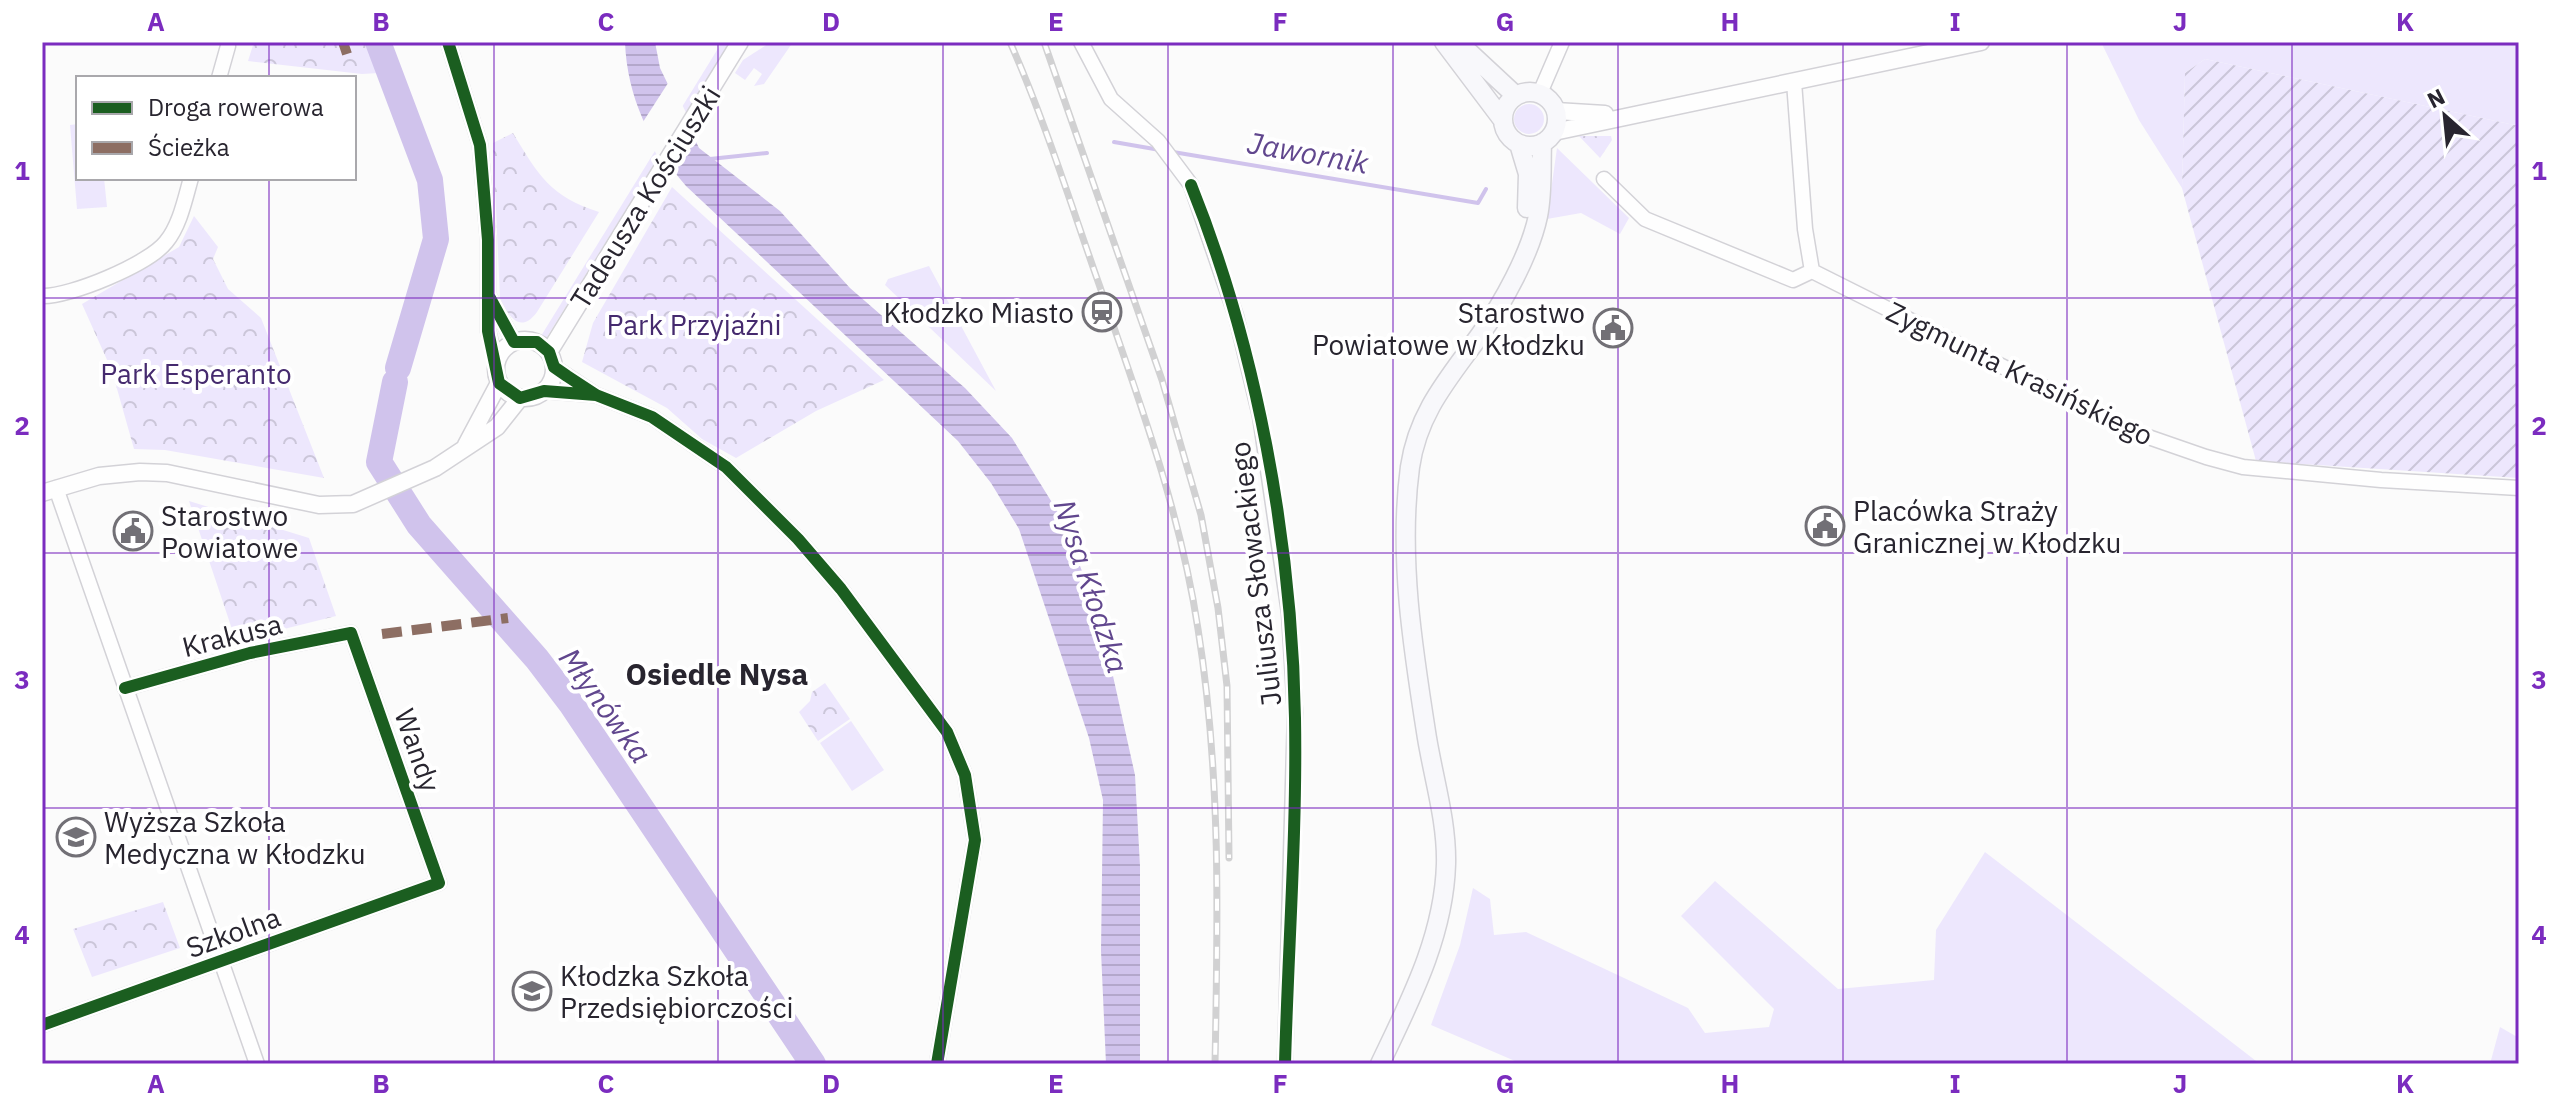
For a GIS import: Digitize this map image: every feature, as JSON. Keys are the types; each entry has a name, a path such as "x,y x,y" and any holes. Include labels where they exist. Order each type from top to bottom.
{"main road":[{"path":"1444,42 1502,119 1508,136 1519,144 1528,179 1526,247"},
{"path":"1458,42 1515,95"},
{"path":"1380,1064 1421,976 1435,931 1446,863 1444,825 1427,738 1410,610 1407,523 1414,445 1424,414 1445,379 1497,308 1526,247 1539,213 1548,138 1556,111 1552,102 1540,93 1525,92 1515,95 1507,103 1502,119"},
{"path":"1519,144 1548,138"}],"street":[{"name":"Tadeusza Kościuszki","path":"552,360 658,174 740,42"},
{"name":"Juliusza Słowackiego","path":"1081,42 1111,99 1158,141 1191,185 1219,262 1260,416 1289,613 1295,721 1285,1064"},
{"path":"1540,93 1562,42"},
{"path":"1548,138 1638,114 1981,42"},
{"path":"220,76 228,46"},
{"path":"449,46 480,145 490,298 488,331 499,383 465,447"},
{"path":"1794,82 1805,229 1812,271"},
{"path":"1556,111 1638,114"},
{"name":"Zygmunta Krasińskiego","path":"1604,179 1645,219 1793,280 1812,271 2131,431 2206,457 2243,467 2381,480 2519,488"},
{"path":"42,296 84,289 155,252 176,225 190,180"},
{"path":"490,298 514,342"},
{"path":"496,362 506,347 514,342 529,340 596,395"},
{"path":"544,391 552,360"},
{"path":"499,383 520,398 533,397 544,391 596,395 652,417 726,467 798,539 841,589 947,732 965,775 975,840 937,1064"},
{"path":"257,1064 125,688 49,490 99,476 167,473 319,505 343,505 367,500 417,478 497,427 520,398"},
{"name":"Krakusa","path":"125,688 250,653 351,633"},
{"name":"Wandy","path":"351,633 439,883"},
{"name":"Szkolna","path":"42,1025 439,883"}],"green space":[{"path":"254,42 364,42 379,73 362,74 248,61"},
{"path":"722,42 730,42 545,340 541,336"},
{"path":"771,42 793,42 764,84 754,86 762,74 754,68 745,80 735,73 743,60"},
{"path":"2101,42 2519,42 2519,126 2205,59 2185,73 2182,188 2139,120"},
{"path":"2205,59 2519,126 2519,478 2256,461 2182,188 2185,73"},
{"path":"1529,104 1540,108 1544,119 1540,130 1529,134 1518,130 1514,119 1518,108"},
{"path":"76,124 76,180 104,180 107,207 77,209 70,125"},
{"path":"513,133 547,183 569,199 599,212 537,312 525,322 515,320 500,298 493,143"},
{"path":"1579,136 1611,136 1612,140 1600,158"},
{"path":"1557,148 1629,218 1620,234 1581,213 1547,219"},
{"name":"Park Przyjaźni","path":"672,187 884,380 816,411 736,458 702,439 667,408 582,362 593,323"},
{"name":"Park Esperanto","path":"194,216 218,247 213,259 228,289 261,318 324,478 165,450 134,449 112,371 82,304 179,247"},
{"path":"929,266 996,391 885,285 888,279"},
{"path":"189,501 309,538 336,616 236,641"},
{"path":"825,683 850,719 818,741 799,712 810,701 812,692"},
{"path":"851,721 884,770 852,791 820,743"},
{"path":"1985,852 2260,1064 1522,1064 1431,1025 1460,945 1473,888 1490,899 1494,935 1526,932 1688,1008 1705,1033 1769,1027 1774,1009 1681,916 1715,881 1838,989 1934,980 1936,930"},
{"path":"163,902 180,948 92,977 73,929"},
{"path":"2500,1027 2519,1038 2519,1064 2490,1064"}],"shaded area":[{"path":"625,42 655,42 660,68 699,148 780,211 850,288 965,388 1012,438 1061,517 1087,584 1111,667 1135,775 1140,866 1140,1064 1106,1064 1101,951 1103,800 1089,738 1019,529 991,483 958,441 686,186 673,170 651,136 636,101 630,82"}],"pier":[{"path":"670,80 697,135 672,176 660,161 641,125"}],"waterway":[{"name":"Młynówka","path":"378,42 430,180 436,239 398,368"},
{"name":"Jawornik","path":"1114,142 1160,150"},
{"name":"Jawornik","path":"1173,152 1478,203 1486,189"},
{"name":"Jawornik","path":"710,159 767,153"},
{"name":"Młynówka","path":"395,382 379,462 419,525 537,659 572,705 813,1064"}],"railway":[{"path":"1010,42 1046,133 1143,413 1181,541 1190,585 1205,683 1214,792 1217,901 1215,1064"},
{"path":"1044,42 1162,380 1201,515 1218,608 1227,686 1229,858"}],"marked path":[{"path":"343,42 347,54"},
{"path":"382,634 508,618"}],"cycle path":[{"path":"448,42 480,145 488,240 488,331 499,383 520,398 544,391 596,395"},
{"path":"1191,185 1235,313 1252,379 1267,447 1287,584 1295,761 1285,1064"},
{"path":"490,298 514,342 537,342 549,352 554,367 567,376 596,395 652,417 726,467 798,539 841,589 947,732 965,775 975,840 937,1064"},
{"path":"42,1025 439,883 351,633 250,653 125,688"}],"place":[{"name":"Kłodzko Miasto","path":"1102,312"},
{"name":"Starostwo Powiatowe w Kłodzku","path":"1613,328"},
{"name":"Placówka Straży Granicznej w Kłodzku","path":"1825,526"},
{"name":"Starostwo Powiatowe","path":"133,531"},
{"name":"Wyższa Szkoła Medyczna w Kłodzku","path":"76,837"},
{"name":"Kłodzka Szkoła Przedsiębiorczości","path":"532,991"}],"district":[{"name":"Osiedle Nysa","path":"717,673"}],"water label":[{"name":"Nysa Kłodzka","path":"1092,586"}]}
